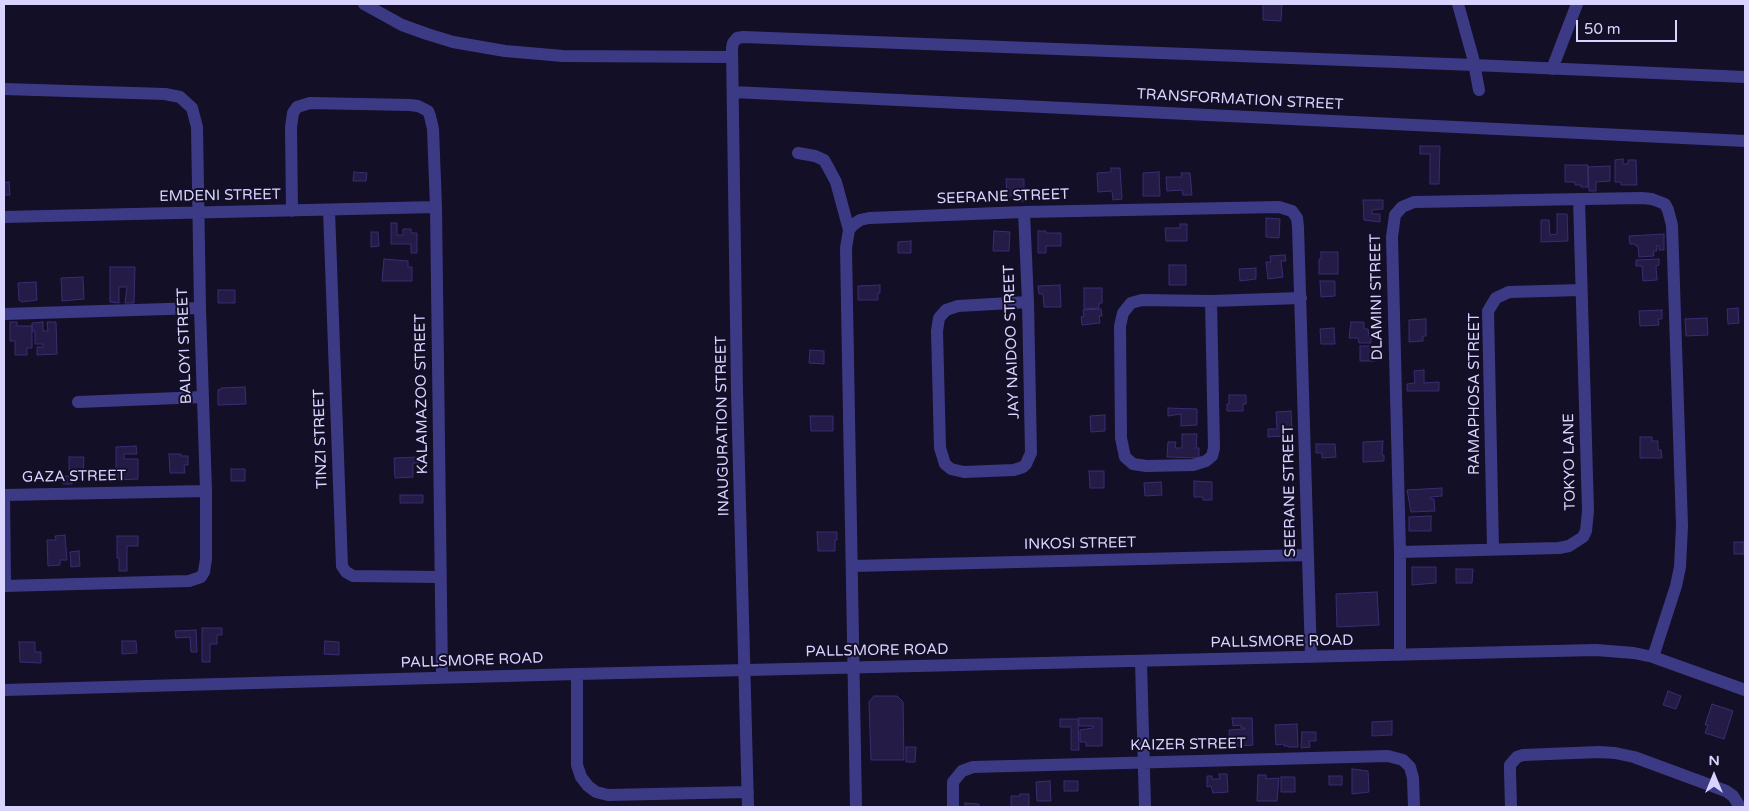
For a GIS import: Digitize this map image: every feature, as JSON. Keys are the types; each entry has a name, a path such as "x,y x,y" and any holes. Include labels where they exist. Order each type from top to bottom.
{"street":[{"path":"364,4 402,25 427,34 454,42 505,51 591,57 732,57"},
{"path":"1458,4 1474,65 1478,90"},
{"path":"1552,69 1576,4"},
{"name":"INAUGURATION STREET","path":"748,807 737,392 732,43 737,38 743,37 1474,65"},
{"path":"1474,65 1745,77"},
{"name":"BALOYI STREET","path":"4,89 165,94 180,97 192,108 196,122 206,491 206,559 204,572 196,579 179,582 4,586"},
{"name":"TRANSFORMATION STREET","path":"733,92 1745,142"},
{"name":"KALAMAZOO STREET","path":"292,211 291,127 293,112 297,107 310,103 410,105 418,106 428,111 433,129 436,208 442,677"},
{"path":"798,153 815,156 824,160 836,182 849,230 846,248 856,807"},
{"name":"DLAMINI STREET","path":"1400,655 1400,552 1392,237 1395,215 1402,207 1414,202 1642,198 1652,199 1665,204 1672,225 1682,526 1680,567 1676,586 1653,657"},
{"name":"TOKYO LANE","path":"1400,552 1559,548 1577,542 1583,537 1586,530 1588,511 1579,199"},
{"name":"EMDENI STREET","path":"4,217 436,208"},
{"name":"SEERANE STREET","path":"849,230 860,220 869,218 1024,212 1269,208 1288,209 1295,214 1298,222 1301,298 1311,657"},
{"name":"TINZI STREET","path":"330,210 342,566 346,572 353,576 440,577"},
{"name":"JAY NAIDOO STREET","path":"1024,212 1028,302 1032,445 1029,459 1023,467 1014,470 964,472 951,469 944,464 940,448 937,324 942,313 954,307 1028,302"},
{"name":"RAMAPHOSA STREET","path":"1493,550 1488,311 1496,298 1509,292 1581,290"},
{"path":"1211,300 1214,448 1212,456 1206,461 1193,465 1146,466 1133,464 1125,457 1121,438 1120,326 1123,313 1131,303 1136,301 1301,298"},
{"path":"4,314 200,308"},
{"path":"78,402 203,397"},
{"name":"GAZA STREET","path":"4,586 4,495 206,491"},
{"name":"INKOSI STREET","path":"852,566 1308,555"},
{"name":"PALLSMORE ROAD","path":"4,690 442,677 1596,650 1634,653 1653,657 1745,690"},
{"path":"1141,661 1145,807"},
{"path":"577,674 577,765 581,777 596,792 608,795 748,792"},
{"path":"1511,807 1510,771 1513,760 1517,757 1522,755 1600,752 1634,757 1726,791 1733,796 1740,807"},
{"name":"KAIZER STREET","path":"952,807 953,782 957,776 967,768 983,766 1396,757 1407,763 1412,772 1414,807"}],"building":[{"path":"1263,4 1282,4 1281,21 1263,20"},
{"path":"1420,146 1440,146 1439,184 1430,184 1430,154 1420,154"},
{"path":"1623,159 1623,164 1628,164 1628,160 1636,160 1637,185 1621,185 1621,182 1615,182 1615,160"},
{"path":"1565,165 1588,165 1588,187 1575,185 1575,182 1565,182"},
{"path":"1610,166 1610,181 1596,182 1596,191 1589,191 1588,167"},
{"path":"1111,168 1120,168 1122,199 1113,200 1112,191 1098,192 1097,173 1111,172"},
{"path":"354,172 367,173 366,181 353,181"},
{"path":"1159,172 1160,196 1143,196 1143,173"},
{"path":"1181,173 1190,173 1192,195 1183,195 1182,190 1167,191 1166,177 1182,177"},
{"path":"1006,179 1024,179 1024,201 1015,201 1015,196 1007,196"},
{"path":"9,182 10,195 4,195 4,183"},
{"path":"1363,200 1383,200 1383,209 1372,210 1372,214 1380,214 1380,222 1364,220"},
{"path":"1557,214 1567,214 1568,241 1541,242 1541,220 1549,220 1550,235 1557,234"},
{"path":"1266,218 1280,219 1279,238 1266,237"},
{"path":"391,223 397,223 397,235 403,235 403,229 411,229 411,233 417,233 417,253 411,253 411,244 391,244"},
{"path":"1180,224 1187,224 1187,241 1166,241 1165,228 1180,228"},
{"path":"994,231 1010,232 1009,251 993,251"},
{"path":"1038,231 1061,233 1061,246 1046,246 1046,253 1038,253"},
{"path":"371,232 378,232 379,246 371,247"},
{"path":"1664,234 1664,250 1659,250 1659,246 1656,246 1657,251 1653,251 1654,256 1639,257 1638,246 1630,244 1629,236"},
{"path":"911,241 911,253 898,253 898,242"},
{"path":"1321,252 1338,252 1338,274 1319,274"},
{"path":"1285,255 1286,261 1281,261 1283,277 1268,279 1266,262 1271,262 1270,256"},
{"path":"384,259 408,261 408,267 412,267 412,281 382,281"},
{"path":"1659,259 1659,265 1656,266 1657,280 1643,281 1642,266 1636,266 1636,260"},
{"path":"1169,265 1186,265 1186,285 1169,285"},
{"path":"110,267 135,267 134,303 125,303 127,287 119,287 119,303 110,302"},
{"path":"1256,268 1256,279 1240,281 1239,269"},
{"path":"83,277 84,299 62,301 61,278"},
{"path":"1320,281 1335,281 1335,296 1321,297"},
{"path":"36,282 37,300 22,302 19,300 18,283"},
{"path":"880,285 878,300 858,300 858,286"},
{"path":"1060,285 1061,307 1044,307 1043,294 1039,294 1038,286"},
{"path":"1084,288 1102,288 1102,303 1099,303 1099,308 1084,309"},
{"path":"218,290 235,290 235,303 218,303"},
{"path":"1738,308 1739,323 1728,324 1727,309"},
{"path":"1101,309 1100,323 1082,325 1081,317 1084,316 1083,310"},
{"path":"1662,310 1662,319 1658,319 1659,325 1640,326 1639,311"},
{"path":"1707,318 1708,335 1686,336 1685,319"},
{"path":"1426,319 1426,336 1423,336 1423,341 1409,342 1409,320"},
{"path":"10,322 17,322 17,326 32,326 32,348 27,348 27,355 15,355 15,341 10,341"},
{"path":"43,322 43,331 48,331 47,322 56,322 57,354 37,355 37,347 43,347 43,344 35,344 35,331 32,331 32,323"},
{"path":"1351,322 1364,322 1364,329 1368,329 1369,336 1371,336 1371,343 1359,343 1358,338 1349,338"},
{"path":"1334,328 1335,344 1321,344 1320,329"},
{"path":"1360,346 1374,346 1375,361 1360,361"},
{"path":"810,350 824,351 824,364 809,363"},
{"path":"1424,370 1424,383 1439,382 1439,391 1407,391 1407,384 1415,383 1414,371"},
{"path":"245,387 246,404 218,405 218,390 221,388"},
{"path":"1229,395 1246,395 1246,404 1243,404 1243,411 1227,411"},
{"path":"1168,408 1197,409 1197,425 1181,426 1181,414 1168,416"},
{"path":"1291,411 1292,430 1284,430 1285,436 1268,437 1268,429 1277,429 1276,412"},
{"path":"1105,415 1105,431 1091,432 1090,416"},
{"path":"810,416 833,416 833,431 811,431"},
{"path":"1182,434 1197,434 1196,448 1199,448 1199,458 1167,457 1168,442 1176,442 1175,448 1182,448"},
{"path":"1640,437 1652,437 1652,441 1658,441 1658,450 1661,450 1662,458 1640,458"},
{"path":"1383,441 1382,455 1384,455 1384,461 1363,462 1363,442"},
{"path":"1316,444 1335,444 1336,457 1322,458 1322,453 1316,453"},
{"path":"136,446 137,454 124,454 124,459 138,459 138,479 116,480 116,447"},
{"path":"169,454 188,456 188,465 184,465 185,473 170,473"},
{"path":"69,457 84,457 83,475 72,477 72,484 63,484 63,476 69,476"},
{"path":"418,457 419,463 413,463 413,477 395,478 394,458"},
{"path":"231,469 245,469 245,481 231,481"},
{"path":"1089,471 1104,471 1104,488 1090,488"},
{"path":"1194,481 1212,482 1212,500 1194,497"},
{"path":"1161,482 1162,495 1145,496 1144,483"},
{"path":"1442,488 1442,496 1430,497 1430,499 1434,499 1435,511 1411,512 1407,490"},
{"path":"400,495 423,495 423,503 400,503"},
{"path":"1431,516 1431,531 1409,531 1409,517"},
{"path":"817,532 837,532 835,551 818,551"},
{"path":"65,535 67,560 60,560 60,565 48,566 47,540 56,540 55,536"},
{"path":"117,536 138,536 138,546 127,546 127,571 119,571"},
{"path":"1734,542 1744,542 1744,554 1734,554"},
{"path":"79,551 80,566 71,567 70,552"},
{"path":"1412,567 1436,567 1436,583 1412,585"},
{"path":"1456,569 1473,569 1472,583 1456,583"},
{"path":"1377,592 1379,625 1337,627 1336,594"},
{"path":"202,628 222,628 222,635 217,635 217,644 210,644 210,662 202,662"},
{"path":"196,630 197,652 191,652 190,637 176,638 175,631"},
{"path":"122,641 136,641 137,653 122,654"},
{"path":"325,641 339,642 339,655 324,654"},
{"path":"19,642 35,642 35,652 41,652 41,663 20,662"},
{"path":"1668,691 1681,696 1676,709 1663,705"},
{"path":"874,696 897,696 903,702 904,760 871,760 869,702"},
{"path":"1712,704 1733,711 1724,739 1705,733 1708,725 1705,725"},
{"path":"1079,718 1102,718 1102,746 1086,746 1086,742 1080,742 1080,730 1093,728 1093,726 1079,726"},
{"path":"1232,718 1252,718 1253,745 1230,747 1229,730 1245,729 1241,728 1241,725 1233,726"},
{"path":"1060,719 1078,719 1079,750 1071,750 1071,727 1060,727"},
{"path":"1392,721 1392,735 1372,736 1372,722"},
{"path":"1297,724 1298,747 1288,747 1284,746 1284,744 1276,745 1275,725"},
{"path":"1302,732 1316,732 1316,741 1309,741 1310,747 1301,748"},
{"path":"906,747 916,747 915,762 906,762"},
{"path":"1352,769 1368,771 1369,792 1352,794"},
{"path":"1219,774 1227,774 1228,792 1213,793 1211,786 1207,787 1207,776 1212,776 1212,779 1220,779"},
{"path":"1258,775 1266,775 1266,779 1279,778 1277,801 1257,801"},
{"path":"1329,776 1342,776 1342,785 1329,785"},
{"path":"1281,777 1295,777 1295,792 1281,792"},
{"path":"1050,781 1051,801 1037,801 1036,782"},
{"path":"1064,781 1078,781 1078,791 1064,791"},
{"path":"1020,794 1029,794 1029,807 1011,807 1011,796 1020,796"},
{"path":"965,803 979,804 979,807 965,807"}]}
